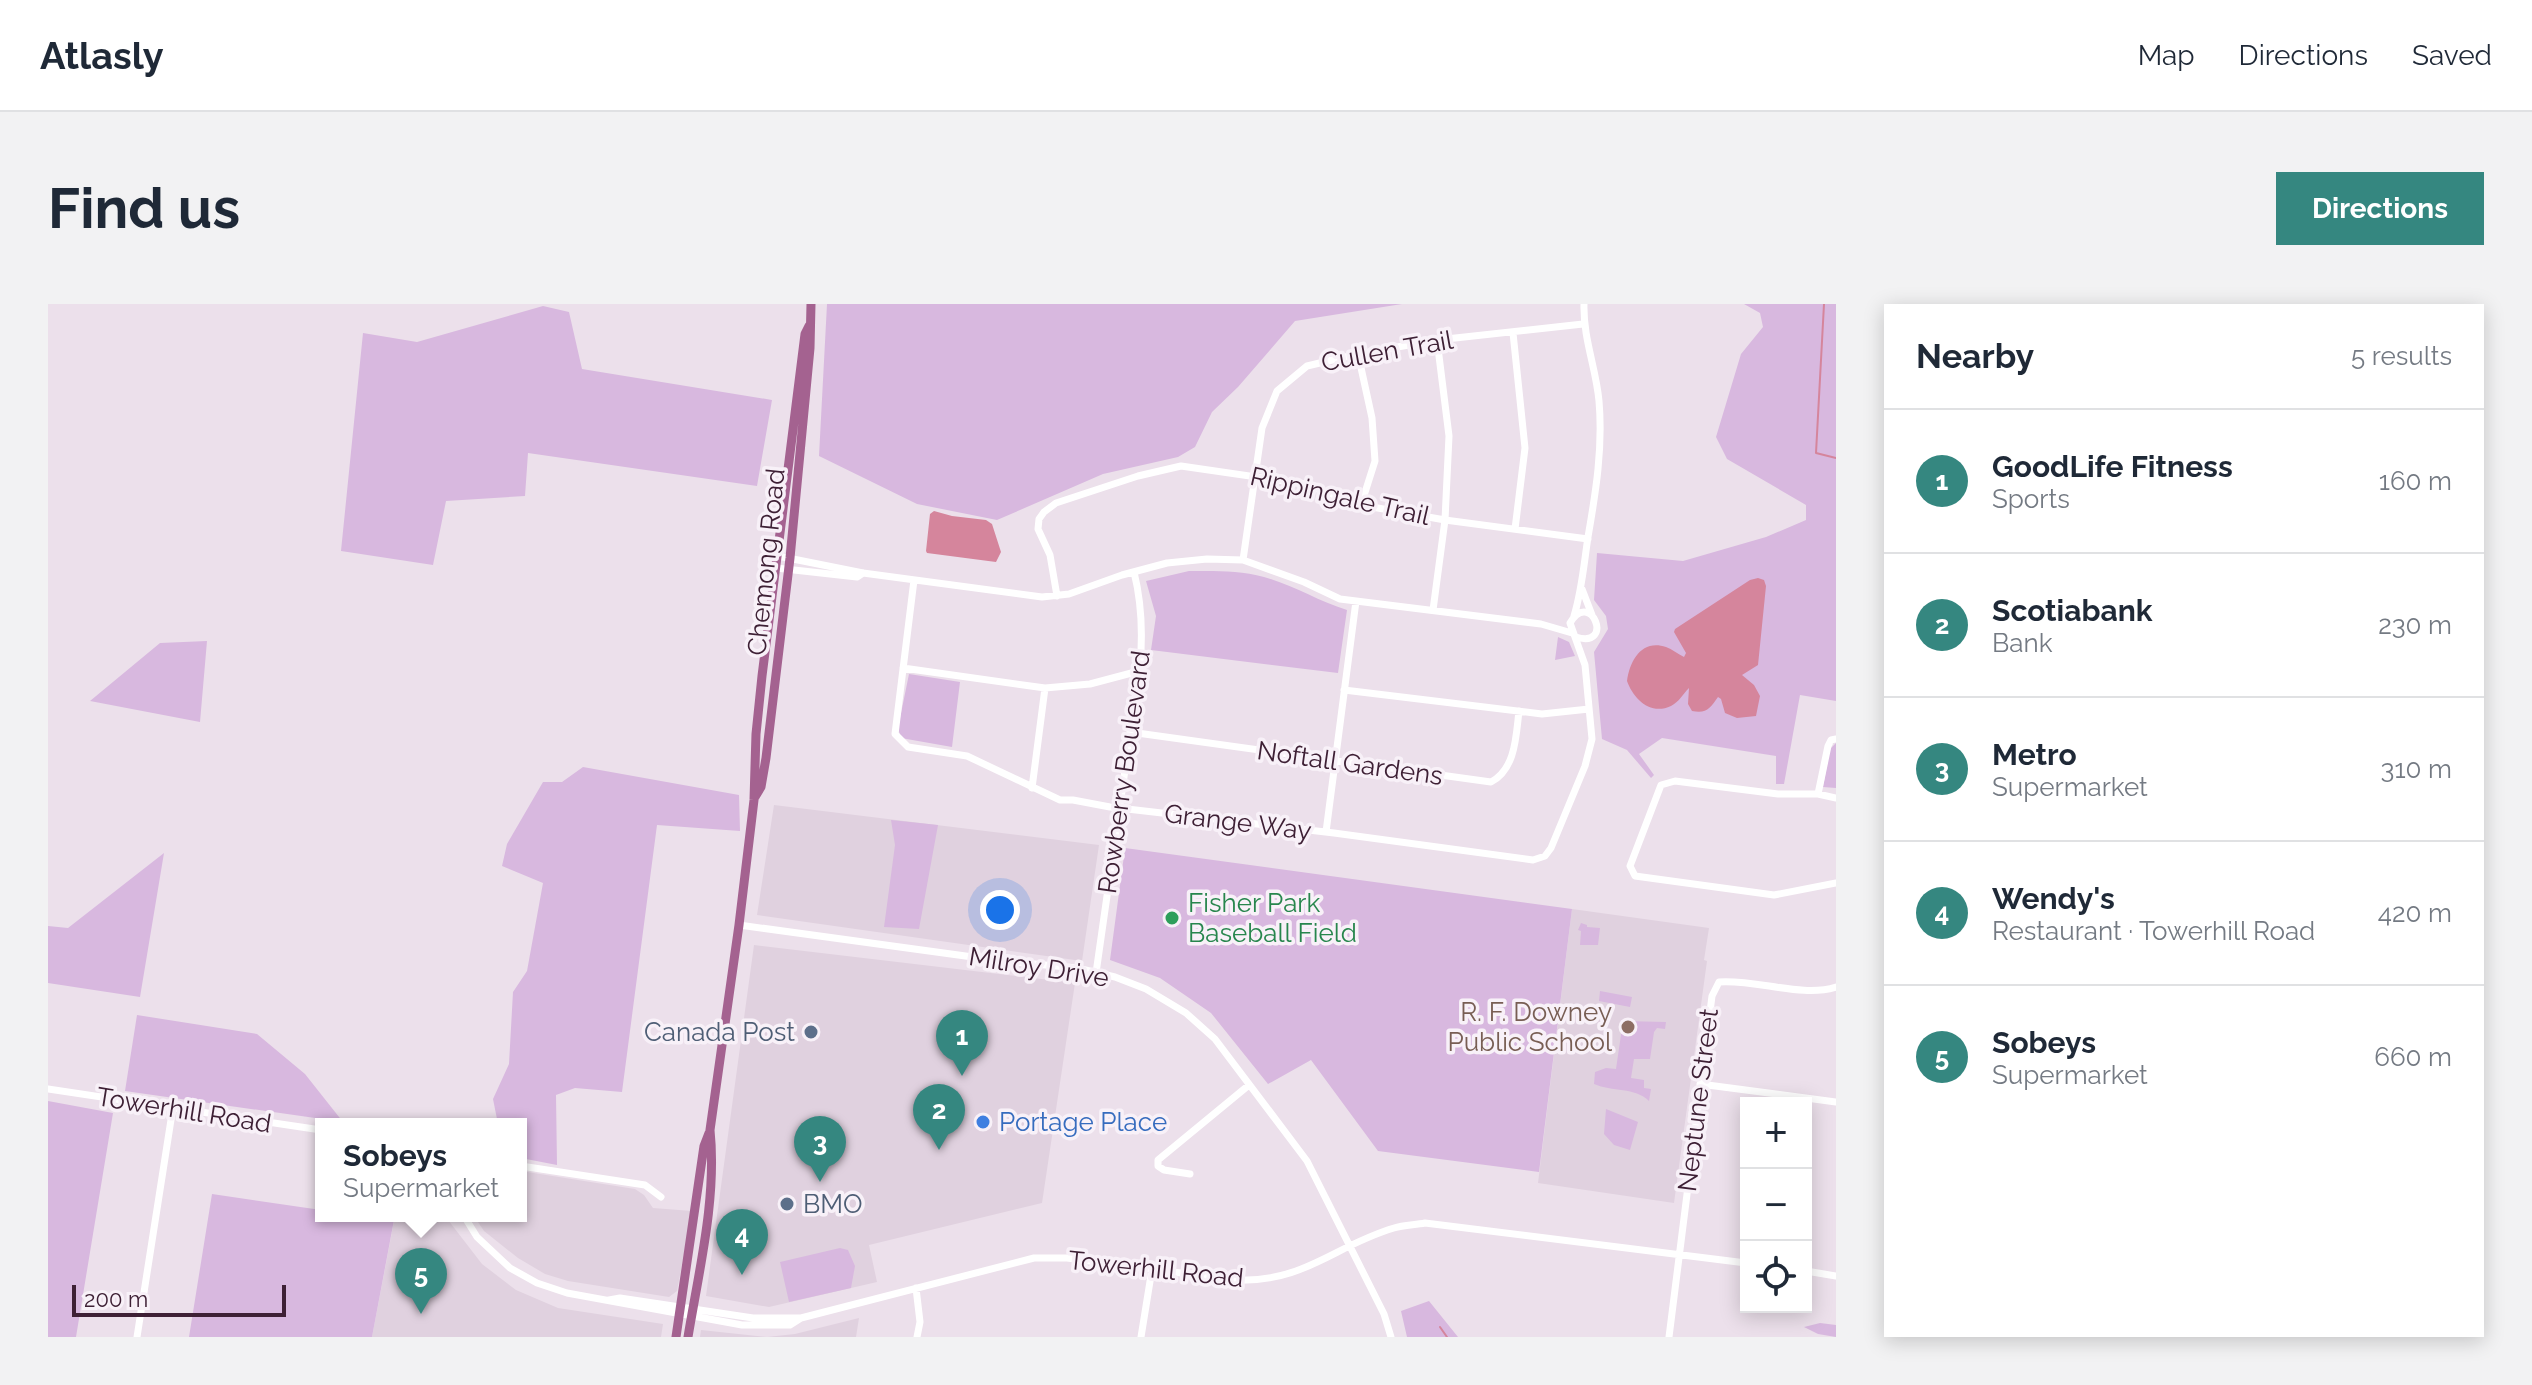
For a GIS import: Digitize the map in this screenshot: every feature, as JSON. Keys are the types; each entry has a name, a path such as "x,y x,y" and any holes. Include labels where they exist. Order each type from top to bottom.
{"main road":[{"name":"Chemong Road","path":"754,800 761,787 766,758 790,558 810,348 811,304"},
{"name":"Chemong Road","path":"676,1337 739,925 754,800 756,734 805,334 809,326"},
{"name":"Chemong Road","path":"688,1337 709,1197 710,1130"}],"street":[{"path":"1574,635 1570,627 1581,587 1600,459 1601,432 1596,377 1583,324 1584,304"},
{"name":"Cullen Trail","path":"1243,560 1262,428 1277,391 1307,366 1437,340 1583,324"},
{"path":"1513,333 1525,448 1515,529"},
{"path":"1433,610 1445,520 1449,436 1437,340"},
{"path":"1358,354 1372,418 1375,461 1361,505"},
{"name":"Rippingale Trail","path":"1057,596 1050,555 1038,529 1044,512 1056,503 1138,476 1181,466 1304,484 1361,505 1588,539"},
{"path":"778,556 863,573 1042,597 1057,596 1167,563 1207,559 1243,560 1340,599 1541,624 1584,639 1593,637"},
{"path":"776,568 857,577 863,573"},
{"name":"Rowberry Boulevard","path":"1096,973 1143,631 1134,572"},
{"name":"Grange Way","path":"914,580 895,734 908,747 967,756 1060,800 1533,860 1541,859 1551,848 1585,766 1592,739 1583,660 1574,635"},
{"path":"1581,587 1597,621 1597,630 1583,660"},
{"path":"1326,832 1356,601"},
{"path":"1541,624 1573,618 1584,612 1592,615"},
{"path":"903,668 1045,688 1090,684 1139,671"},
{"path":"1032,788 1045,688"},
{"path":"1344,690 1542,714 1589,709"},
{"name":"Noftall Gardens","path":"1130,732 1491,782 1507,768 1516,738 1519,711"},
{"path":"1818,794 1828,746 1831,740 1836,739"},
{"path":"1836,798 1675,781 1661,785 1630,866 1635,876 1774,895 1836,883"},
{"name":"Milroy Drive","path":"739,925 1096,973 1146,989 1186,1013 1215,1039 1307,1161 1384,1314 1391,1337"},
{"name":"Neptune Street","path":"1669,1337 1712,996 1719,982 1736,981 1820,991 1836,987"},
{"path":"1700,1084 1836,1102"},
{"path":"1190,1174 1164,1170 1158,1166 1158,1160 1249,1085"},
{"name":"Towerhill Road","path":"48,1089 315,1129"},
{"path":"137,1337 173,1107"},
{"path":"527,1167 645,1185 661,1197"},
{"name":"Towerhill Road","path":"468,1222 477,1237 510,1268 551,1288 681,1311 753,1318 801,1318 1034,1258 1067,1258 1261,1281 1290,1275 1395,1228 1425,1223 1740,1262"},
{"path":"1141,1337 1152,1269"},
{"path":"1812,1272 1836,1276"},
{"path":"916,1288 920,1322 917,1337"}],"shaded area":[{"path":"827,304 1402,304 1295,321 1212,412 1195,447 1178,457 1103,474 997,520 917,504 819,456"},
{"path":"1744,304 1836,304 1836,701 1800,695 1784,784 1776,784 1776,756 1662,738 1639,754 1654,775 1651,778 1627,750 1602,739 1594,652 1608,629 1606,616 1594,600 1597,553 1683,561 1766,537 1806,520 1806,505 1727,459 1716,437 1741,354 1763,327 1760,313"},
{"path":"543,306 569,312 582,369 772,400 757,486 528,453 525,496 446,501 433,565 341,551 363,333 417,342"},
{"path":"934,511 986,520 992,524 1001,552 996,562 927,553 930,514"},
{"path":"1189,571 1236,572 1264,577 1347,610 1338,673 1151,650 1156,616 1146,581"},
{"path":"1750,580 1764,580 1766,586 1758,665 1742,675 1754,685 1760,696 1756,716 1737,718 1725,713 1718,697 1708,709 1692,711 1688,704 1689,688 1671,706 1656,709 1643,704 1627,681 1639,653 1658,645 1684,657 1686,653 1675,629"},
{"path":"1558,637 1569,642 1575,656 1555,660"},
{"path":"207,641 200,722 90,701 160,643"},
{"path":"909,674 960,682 952,747 901,738 898,728"},
{"path":"1836,743 1836,788 1823,787 1830,749"},
{"path":"583,767 739,795 740,831 657,825 622,1092 575,1088 556,1095 557,1165 527,1159 527,1118 497,1118 493,1099 509,1064 513,992 527,971 543,883 502,866 507,844 543,782 562,782"},
{"path":"774,805 1099,845 1082,961 757,915"},
{"path":"891,820 938,825 919,929 884,927 895,845"},
{"path":"1125,848 1572,909 1539,1172 1378,1151 1311,1060 1268,1084 1211,1013 1160,978 1110,960"},
{"path":"164,853 140,997 48,983 48,926 68,928"},
{"name":"R. F. Downey Public School","path":"1572,909 1709,928 1674,1203 1538,1183"},
{"path":"1581,923 1600,928 1598,945 1580,945 1581,931 1578,930"},
{"path":"754,945 1075,983 1042,1203 869,1245 877,1282 769,1307 706,1296"},
{"path":"1600,991 1632,997 1630,1007 1599,1001"},
{"path":"137,1015 257,1034 305,1074 340,1118 315,1118 125,1091"},
{"path":"1623,1021 1666,1022 1665,1029 1657,1028 1654,1032 1650,1059 1634,1059 1631,1078 1644,1080 1644,1088 1651,1089 1649,1101 1637,1094 1594,1084 1595,1072 1606,1068 1616,1069"},
{"path":"48,1101 113,1113 76,1337 48,1337"},
{"path":"1606,1109 1638,1122 1630,1150 1614,1145 1604,1134"},
{"path":"527,1172 635,1189 644,1195 653,1208 692,1211 677,1291 669,1297 568,1281 545,1274 518,1258 484,1231 478,1222 527,1222"},
{"path":"212,1194 315,1209 315,1222 394,1222 372,1337 189,1337"},
{"path":"394,1222 450,1222 482,1264 516,1290 558,1308 663,1324 661,1337 372,1337"},
{"path":"840,1248 848,1250 855,1266 851,1288 789,1302 780,1262"},
{"path":"1429,1301 1458,1337 1407,1337 1401,1311"},
{"path":"859,1318 856,1337 767,1337 795,1334"},
{"path":"1820,1323 1836,1325 1836,1337 1818,1334 1804,1327"},
{"path":"701,1330 767,1337 700,1337"}],"waterway":[{"path":"1824,304 1816,453 1836,458"},
{"path":"1440,1327 1447,1337"}],"place":[{"name":"Fisher Park Baseball Field","path":"1172,918"},
{"name":"R. F. Downey Public School","path":"1628,1027"},
{"name":"Canada Post","path":"811,1032"},
{"name":"GoodLife Fitness","path":"962,1076"},
{"name":"Portage Place","path":"983,1122"},
{"name":"Scotiabank","path":"939,1150"},
{"name":"Metro","path":"820,1182"},
{"name":"BMO","path":"787,1204"},
{"name":"Wendy's","path":"742,1275"},
{"name":"Sobeys","path":"421,1314"}]}
